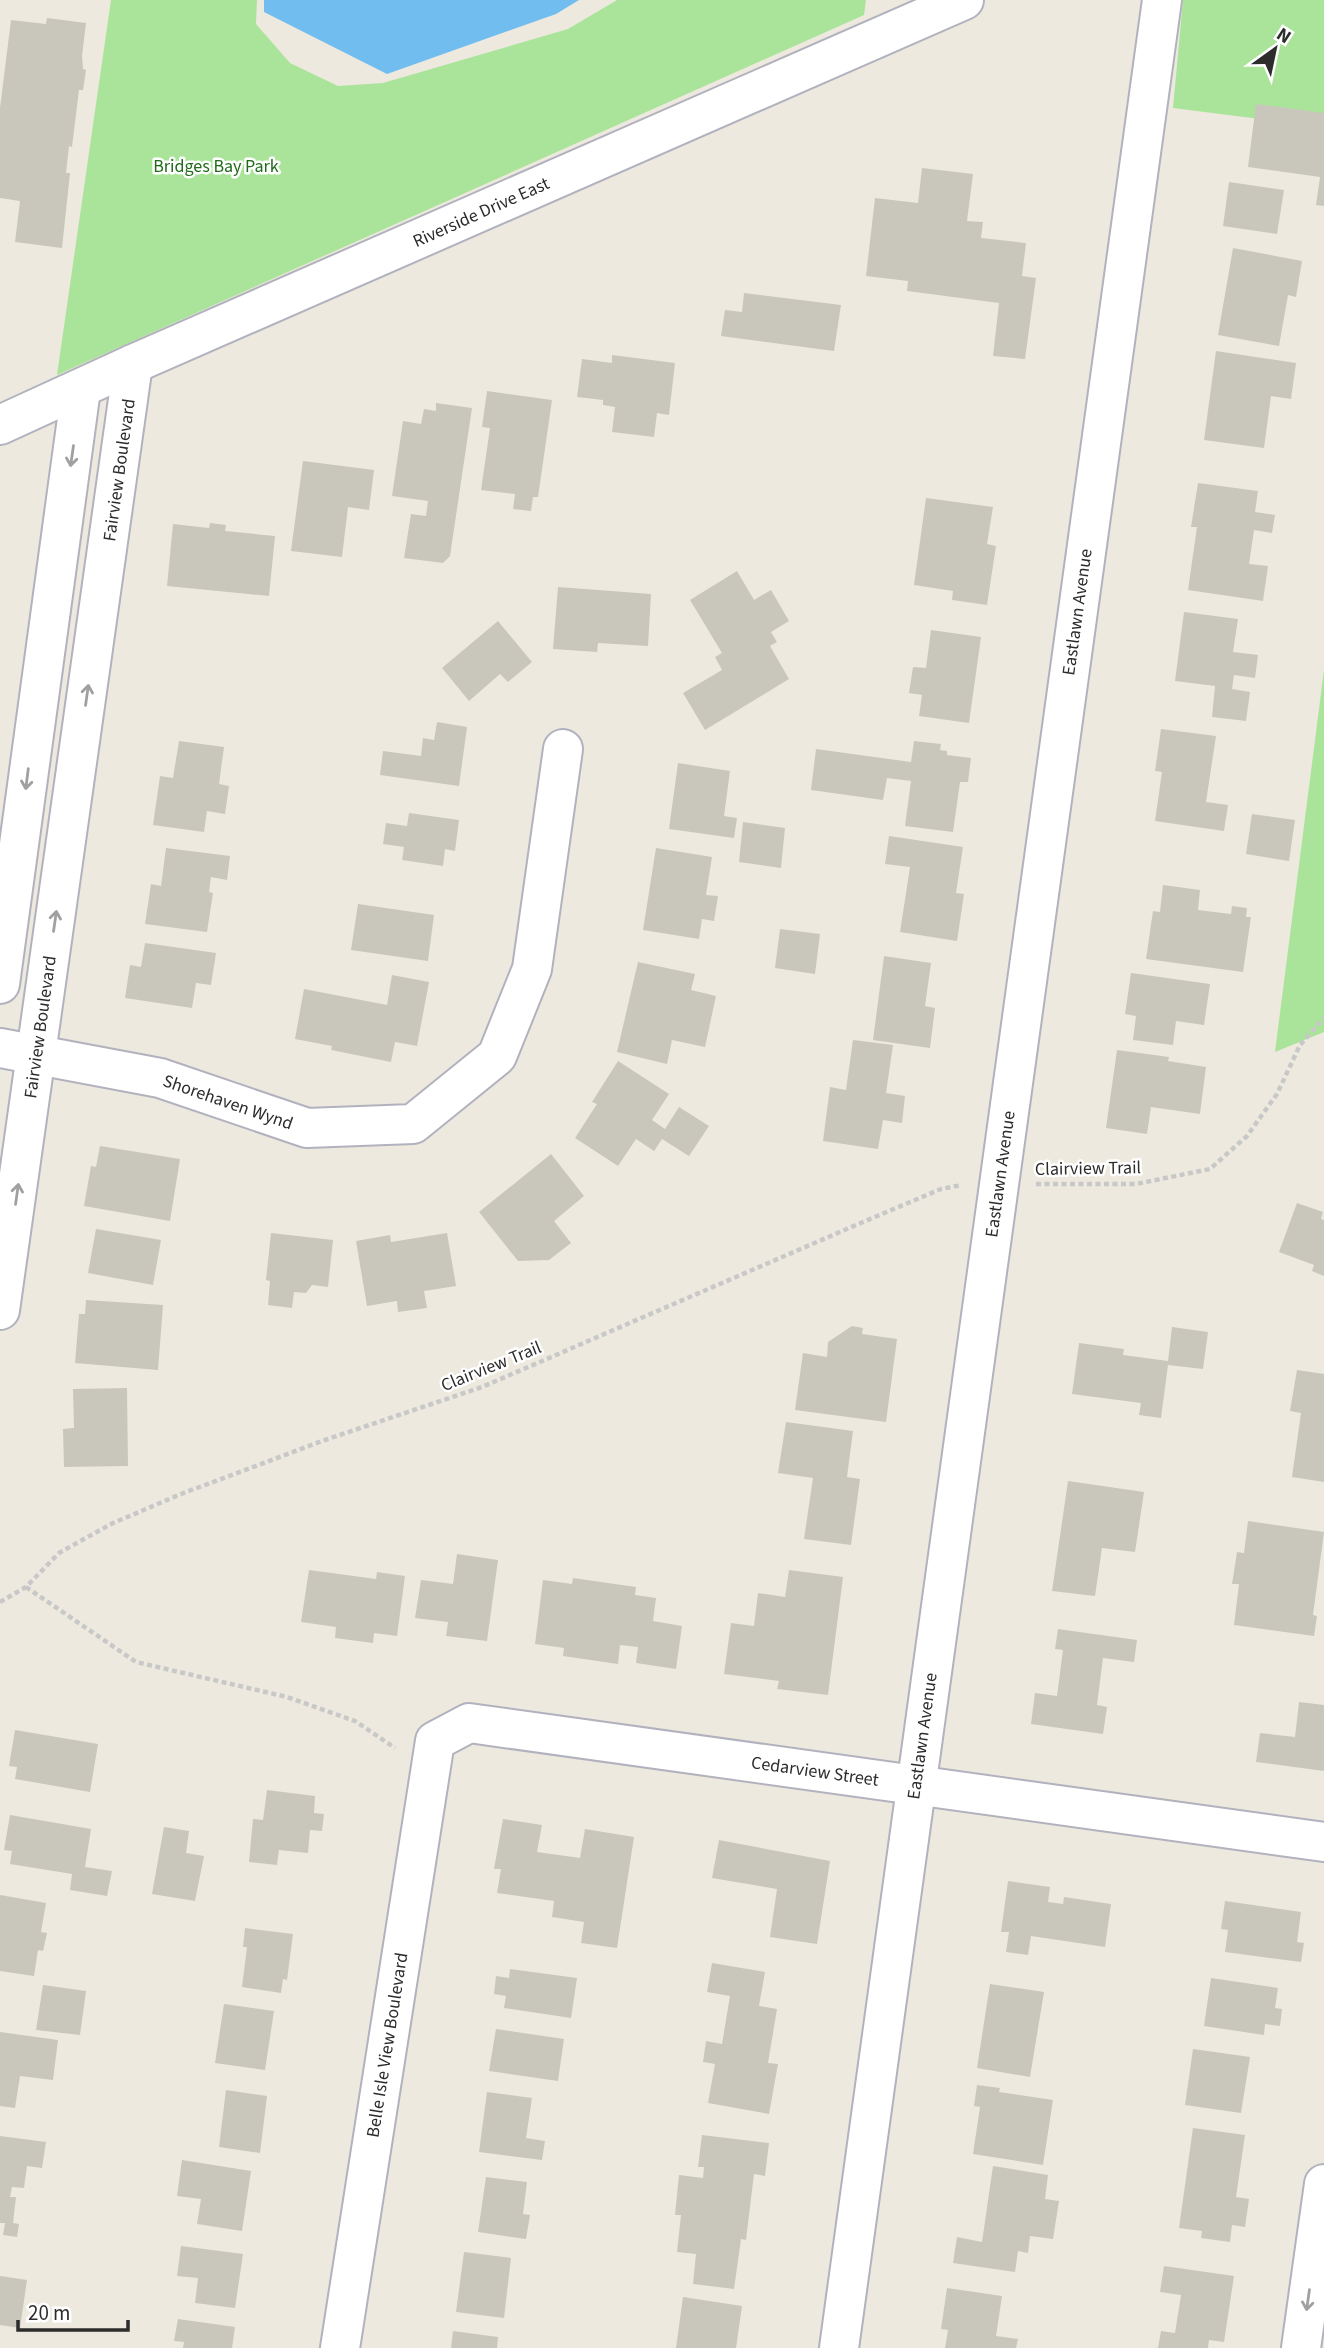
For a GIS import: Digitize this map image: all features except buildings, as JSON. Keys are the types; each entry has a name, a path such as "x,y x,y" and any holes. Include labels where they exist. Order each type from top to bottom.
{"street":[{"name":"Riverside Drive East","path":"0,425 133,364 964,0"},
{"name":"Eastlawn Avenue","path":"839,2348 1162,0"},
{"name":"Fairview Boulevard","path":"0,1310 18,1051 80,743 133,364"},
{"path":"0,984 81,388"},
{"path":"32,739 80,743"},
{"name":"Shorehaven Wynd","path":"18,1051 160,1078 307,1128 413,1124 496,1056 532,969 563,749"},
{"name":"Cedarview Street","path":"435,1741 469,1723 1324,1842"},
{"name":"Belle Isle View Boulevard","path":"340,2348 435,1741"},
{"path":"1301,2348 1324,2184"}],"path":[{"name":"Clairview Trail","path":"1026,1184 1136,1184 1210,1168 1247,1136 1277,1094 1300,1045 1324,1018"},
{"name":"Clairview Trail","path":"0,1602 26,1587 59,1553 111,1524 157,1504 325,1440 482,1387 941,1189 964,1184"},
{"path":"26,1587 136,1662 287,1697 355,1721 396,1748"}],"green space":[{"name":"Bridges Bay Park","path":"111,0 257,0 256,24 290,63 338,86 383,83 568,29 617,0 866,0 864,15 57,375"},
{"path":"1183,0 1324,0 1324,127 1173,108"},
{"path":"1324,670 1324,1032 1275,1052"}],"water":[{"path":"264,0 579,0 556,14 387,74 264,12"}]}
